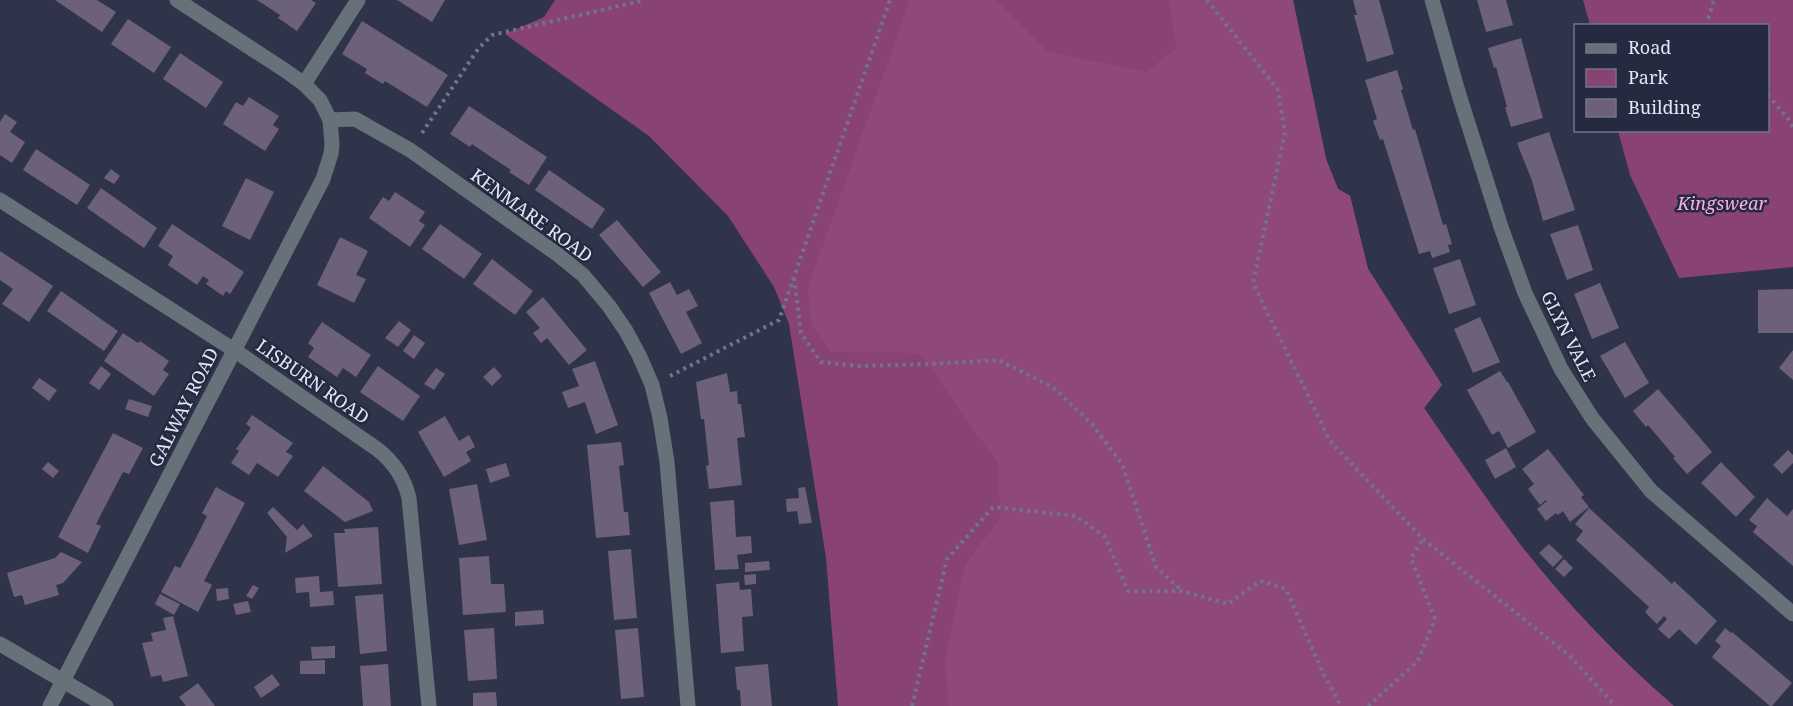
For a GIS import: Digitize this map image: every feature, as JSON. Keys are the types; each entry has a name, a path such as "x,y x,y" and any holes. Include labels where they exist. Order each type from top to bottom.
{"street":[{"path":"177,0 304,84 320,100 330,120"},
{"path":"304,84 358,0"},
{"name":"GLYN VALE","path":"1432,0 1501,227 1525,292 1561,369 1592,418 1651,491 1793,614"},
{"name":"KENMARE ROAD","path":"330,120 355,119 410,150 583,275 621,321 652,385 660,418 667,462 688,706"},
{"name":"GALWAY ROAD","path":"50,706 323,180 331,154 330,120"},
{"name":"LISBURN ROAD","path":"0,200 234,350 391,461 403,478 410,498 429,706"},
{"path":"0,644 106,706"}],"path":[{"path":"410,150 478,49 492,35 645,0"},
{"path":"652,385 779,320 890,0"},
{"path":"1207,0 1278,90 1284,132 1253,283 1330,441 1423,539 1570,656 1615,706"},
{"path":"1708,24 1714,0"},
{"path":"1769,97 1793,127"},
{"path":"794,278 801,333 821,362 860,366 999,360 1054,388 1092,424 1122,465 1156,567 1182,591"},
{"path":"912,706 947,560 993,507 1076,516 1104,537 1128,591 1182,591 1228,604 1260,581 1286,589 1322,671 1341,706"},
{"path":"1368,706 1418,660 1435,619 1411,558 1423,539"}],"green space":[{"path":"555,0 1293,0 1326,159 1338,189 1350,196 1368,269 1442,385 1424,408 1519,543 1573,608 1674,706 838,706 826,558 789,324 774,287 728,216 649,136 505,34 544,17"},
{"name":"Kingswear","path":"1583,0 1793,0 1793,267 1679,278 1630,175 1618,132 1769,132 1769,24 1590,24"}],"shaded area":[{"path":"910,0 996,0 1048,52 1146,72 1176,48 1169,0 1293,0 1326,159 1338,189 1350,196 1368,269 1442,385 1424,408 1519,543 1573,608 1674,706 949,706 945,661 965,564 1000,519 998,464 920,353 831,352 811,325 808,287"}],"building":[{"path":"55,0 97,0 116,12 102,32"},
{"path":"257,0 311,0 316,3 297,31 278,18 280,15"},
{"path":"397,0 445,0 432,22"},
{"path":"1353,0 1379,0 1394,54 1367,62 1354,15 1357,15"},
{"path":"1477,0 1506,0 1513,25 1486,32"},
{"path":"128,19 171,47 154,73 111,44"},
{"path":"362,21 448,75 427,107 385,81 383,84 365,73 367,69 342,54"},
{"path":"1521,38 1543,118 1511,127 1496,67 1494,68 1488,48"},
{"path":"180,53 223,82 206,108 163,79"},
{"path":"1397,70 1403,89 1401,90 1443,225 1446,224 1452,244 1448,245 1450,252 1432,258 1430,251 1419,254 1383,139 1380,140 1373,121 1377,119 1365,80"},
{"path":"249,97 279,116 273,125 279,129 265,151 223,124 236,102 243,106"},
{"path":"469,106 547,157 529,185 472,144 470,147 450,134"},
{"path":"5,114 17,122 10,132 25,142 12,163 0,155 0,122"},
{"path":"1549,132 1575,210 1543,221 1532,181 1517,143"},
{"path":"36,149 90,185 77,205 23,170"},
{"path":"111,169 120,176 114,184 104,178"},
{"path":"549,170 605,209 592,229 535,190"},
{"path":"246,178 274,192 250,240 222,226"},
{"path":"101,188 157,228 144,248 87,208"},
{"path":"395,192 425,212 419,221 425,225 410,247 369,218 383,197 389,201"},
{"path":"617,220 661,272 643,287 599,235"},
{"path":"172,224 244,272 230,294 226,291 223,296 206,284 209,280 203,276 197,285 168,265 173,256 158,246"},
{"path":"440,224 482,254 464,279 422,249"},
{"path":"1578,225 1593,270 1567,280 1550,234"},
{"path":"340,237 368,251 356,275 366,279 354,303 317,285"},
{"path":"0,251 53,286 29,322 2,304 13,289 0,280"},
{"path":"492,259 533,291 515,315 473,284"},
{"path":"1460,259 1476,305 1449,314 1433,268"},
{"path":"670,282 677,295 689,289 698,306 686,312 702,343 681,354 649,293"},
{"path":"1600,283 1619,328 1592,339 1574,294"},
{"path":"1793,289 1793,333 1758,333 1758,290"},
{"path":"61,291 118,331 104,351 47,311"},
{"path":"543,297 587,350 569,365 547,338 541,343 533,333 540,328 526,312"},
{"path":"1480,317 1500,362 1473,373 1454,329"},
{"path":"399,321 411,330 398,347 385,338"},
{"path":"322,322 371,355 356,377 343,368 337,377 308,357 314,348 308,343"},
{"path":"123,333 138,343 140,341 169,361 163,370 169,374 154,396 104,361"},
{"path":"414,335 425,343 414,359 403,351"},
{"path":"1625,342 1649,383 1625,398 1600,356"},
{"path":"1793,350 1793,380 1779,368"},
{"path":"595,361 618,425 596,434 585,402 568,408 562,392 579,386 572,369"},
{"path":"101,366 111,374 99,390 89,383"},
{"path":"378,366 420,396 403,421 360,392"},
{"path":"494,367 502,376 492,386 483,377"},
{"path":"436,368 445,374 434,390 424,384"},
{"path":"1500,371 1536,432 1508,448 1499,431 1492,435 1467,390"},
{"path":"727,373 730,392 737,391 738,404 741,404 745,437 737,438 742,485 709,489 704,419 701,419 696,382"},
{"path":"39,378 57,390 49,401 32,388"},
{"path":"1658,389 1712,452 1687,474 1648,425 1646,427 1633,411"},
{"path":"129,399 152,406 148,417 125,409"},
{"path":"252,415 293,443 286,452 293,456 278,477 257,463 249,475 231,463 239,451 236,449 251,428 246,424"},
{"path":"445,416 459,441 469,435 475,447 466,452 471,461 444,477 418,432"},
{"path":"113,433 143,448 129,474 123,472 96,524 101,526 88,553 58,537"},
{"path":"621,442 624,465 619,466 624,512 628,512 630,535 596,538 587,445"},
{"path":"1506,448 1516,467 1495,479 1485,460"},
{"path":"1548,449 1584,495 1581,497 1589,507 1570,522 1563,511 1558,515 1556,513 1546,521 1537,509 1547,501 1540,505 1528,489 1534,484 1522,469"},
{"path":"1788,450 1793,455 1793,463 1782,474 1773,465"},
{"path":"48,462 59,471 53,478 42,469"},
{"path":"1721,462 1755,497 1736,517 1701,483"},
{"path":"506,463 510,476 490,483 486,469"},
{"path":"323,466 369,502 373,511 345,522 304,491"},
{"path":"477,484 487,540 459,545 449,489"},
{"path":"216,487 245,503 204,581 212,585 198,612 161,592 175,566 180,568 194,542 207,516 202,513"},
{"path":"805,487 812,523 799,524 797,511 787,512 786,499 799,498 798,488"},
{"path":"1767,498 1787,516 1793,509 1793,566 1753,532 1757,526 1749,520"},
{"path":"734,500 736,537 751,536 752,553 737,555 739,569 715,570 710,502"},
{"path":"273,507 297,530 303,524 313,536 285,553 287,537 267,513"},
{"path":"1589,508 1672,584 1674,581 1717,621 1696,645 1679,629 1669,639 1658,629 1667,619 1664,616 1657,624 1645,612 1649,607 1576,540 1583,531 1575,524"},
{"path":"378,527 382,584 338,587 334,533 345,533 344,529"},
{"path":"1549,544 1563,557 1553,567 1539,553"},
{"path":"631,549 637,618 614,620 608,551"},
{"path":"61,552 82,562 63,583 56,585 59,595 25,605 22,595 14,597 7,573 55,558"},
{"path":"489,556 491,584 504,584 506,612 463,615 459,558"},
{"path":"1564,559 1573,568 1564,577 1555,569"},
{"path":"769,561 770,570 745,572 745,563"},
{"path":"756,574 756,584 745,585 744,575"},
{"path":"319,576 320,592 333,591 334,605 310,607 309,592 296,593 295,578"},
{"path":"739,582 740,590 751,589 753,616 742,617 744,651 721,653 716,584"},
{"path":"253,585 259,588 252,599 246,596"},
{"path":"228,588 229,599 217,601 216,589"},
{"path":"160,594 180,604 174,615 155,604"},
{"path":"383,594 387,651 360,654 355,596"},
{"path":"248,601 251,612 236,615 233,604"},
{"path":"543,610 544,624 515,626 515,612"},
{"path":"173,616 188,676 163,682 161,675 151,677 142,643 153,641 151,633 166,630 163,618"},
{"path":"494,628 497,679 468,681 464,630"},
{"path":"638,628 644,697 621,699 615,630"},
{"path":"1725,628 1792,683 1772,706 1712,657 1721,646 1715,641"},
{"path":"335,646 335,658 312,659 311,647"},
{"path":"325,660 325,674 300,674 300,661"},
{"path":"388,664 391,706 363,706 360,666"},
{"path":"768,664 772,706 741,706 735,667"},
{"path":"272,674 280,685 261,698 254,687"},
{"path":"198,683 215,706 186,706 179,697"},
{"path":"496,692 497,706 473,706 473,693"}]}
